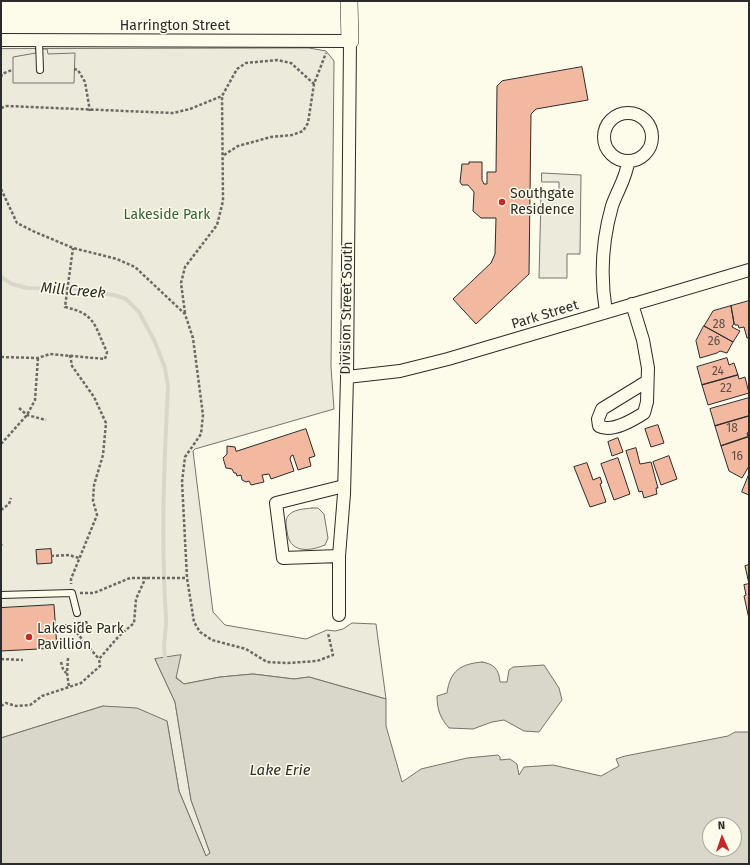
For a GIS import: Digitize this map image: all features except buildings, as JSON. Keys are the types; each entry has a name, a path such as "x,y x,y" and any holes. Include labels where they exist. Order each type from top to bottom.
{"street":[{"name":"Division Street South","path":"339,614 339,556 344,486 347,377 350,41 349,1"},
{"name":"Harrington Street","path":"1,40 350,41"},
{"path":"606,312 602,284 603,251 613,205 628,171 628,161"},
{"name":"Park Street","path":"347,377 400,372 749,270"},
{"path":"632,304 644,340 648,368 646,382"},
{"path":"339,556 283,558 276,503 344,486"}],"lane":[{"path":"39,40 40,70"},
{"path":"1,595 72,593 77,613"}],"path":[{"path":"223,156 238,146 271,137 292,135 303,131 308,123 314,84 326,53"},
{"path":"314,84 291,63 277,60 246,63 237,69 222,96 224,201 217,225 185,267 181,283 185,314 194,338 203,415 201,434 185,457 182,482 187,578 194,622 200,632 212,640 246,649 267,662 288,663 317,661 333,655 328,633"},
{"path":"74,69 78,70 85,82 90,111"},
{"path":"1,77 2,74 12,70"},
{"path":"1,108 7,106 90,111 173,113 190,109 222,96"},
{"path":"1,189 17,223 73,248 117,259 135,267 185,314"},
{"path":"1,358 38,358 50,354 105,358 107,352 90,317 80,310 65,307 64,302 73,248"},
{"path":"70,356 72,366 94,397 106,423 103,455 94,485 93,501 97,515 71,579 72,593 94,593 130,578 187,578"},
{"path":"1,444 27,416 35,400 38,358"},
{"path":"19,408 27,416 46,420"},
{"path":"1,510 9,504 10,498"},
{"path":"51,556 69,555 79,558"},
{"path":"98,659 119,636 134,623 136,599 146,577"},
{"path":"1,705 6,703 16,706 30,705 42,696 81,683 100,666 98,659 70,625 55,626"},
{"path":"68,658 66,673 69,687"},
{"path":"1,659 23,660"},
{"path":"61,662 66,673"}],"green space":[{"name":"Lakeside Park","path":"309,48 326,51 334,61 331,367 334,409 195,449 193,451 213,612 225,625 306,639 327,630 335,631 343,629 352,623 376,624 386,699 309,677 294,679 253,674 220,677 184,684 155,659 175,702 191,800 210,853 206,856 179,791 167,721 103,706 1,738 1,49"},
{"path":"318,508 324,514 328,538 325,545 312,549 300,549 291,543 286,525 286,519 293,512"}],"shaded area":[{"path":"36,49 47,49 48,54 75,53 74,83 13,83 13,57 36,53"},
{"path":"542,173 581,175 580,254 567,254 567,278 539,278 541,196 559,196 559,182 542,182"}],"water":[{"name":"Lake Erie","path":"181,655 176,678 184,684 220,677 253,674 294,679 309,677 386,699 386,726 402,782 421,769 467,758 498,755 500,760 510,759 517,764 519,775 524,767 553,765 601,776 619,766 616,759 625,756 728,736 735,732 749,732 749,864 1,864 1,738 103,706 137,708 167,721 179,791 206,856 210,853 191,800 175,702 155,659"},
{"path":"482,662 490,664 497,670 500,682 507,682 509,670 513,667 544,665 559,688 562,700 539,732 524,731 504,720 492,722 473,729 449,728 443,721 437,696 447,693 448,685 457,670 474,663"}],"waterway":[{"name":"Mill Creek","path":"1,277 12,284 27,288 76,289 114,295 126,299 139,312 155,342 165,368 168,387 164,502 166,623 164,648 165,657"}],"place":[{"name":"Southgate Residence","path":"502,202"},
{"name":"Lakeside Park Pavillion","path":"29,637"}]}
